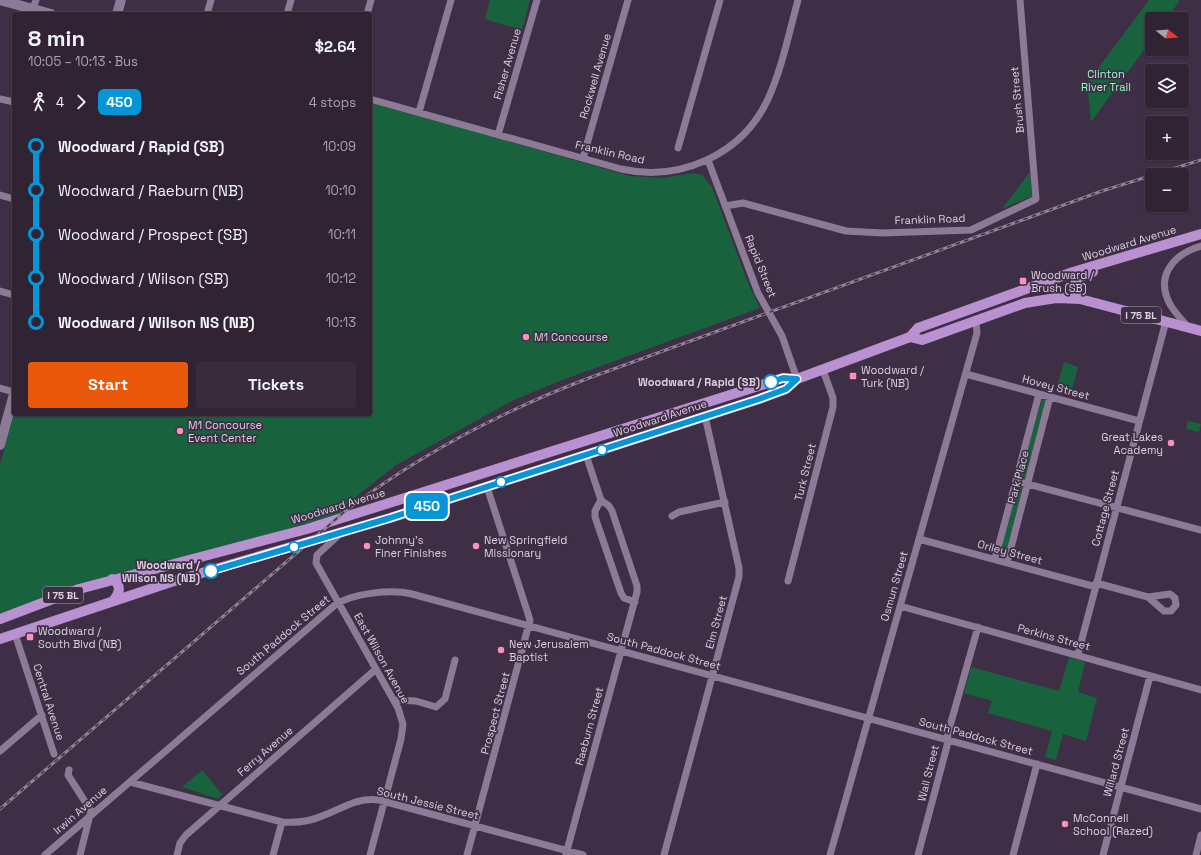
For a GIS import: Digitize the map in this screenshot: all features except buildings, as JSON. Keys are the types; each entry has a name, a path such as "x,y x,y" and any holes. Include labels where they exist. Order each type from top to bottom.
{"main road":[{"name":"Woodward Avenue","path":"0,619 79,589 112,579 307,529 777,380 797,379 910,337 918,328 1073,272 1201,234"},
{"path":"1080,299 1074,288 1076,281 1080,277 1115,264 1133,255"},
{"name":"Woodward Avenue","path":"910,337 922,340 976,322 1034,300 1056,298 1080,299 1201,331"},
{"name":"Woodward Avenue","path":"0,639 171,582 341,533 586,455 786,389 797,379"},
{"path":"586,455 590,448 630,436 632,432 628,427"},
{"path":"487,487 482,485 483,480 546,460 555,450"},
{"path":"112,579 117,582 120,587 119,595 114,601"}],"street":[{"path":"0,0 35,5 48,12"},
{"path":"118,12 121,0"},
{"path":"208,12 211,0"},
{"path":"288,12 291,0"},
{"path":"368,12 371,0"},
{"path":"419,112 451,0"},
{"name":"Fisher Avenue","path":"498,135 537,0"},
{"name":"Rockwell Avenue","path":"583,158 628,0"},
{"path":"678,148 720,0"},
{"name":"Franklin Road","path":"372,100 626,170 650,173 680,170 708,160 737,141 751,126 762,110 774,82 798,0"},
{"name":"Brush Street","path":"971,230 1036,199 1020,0"},
{"path":"0,99 12,102"},
{"name":"Rapid Street","path":"708,160 756,288 782,336 797,379"},
{"path":"0,195 12,198"},
{"name":"Franklin Road","path":"725,206 739,203 746,204 838,229 862,233 971,230"},
{"path":"1189,328 1169,300 1166,289 1166,279 1170,266 1177,257 1186,251 1201,246"},
{"path":"0,291 12,294"},
{"name":"Osmun Street","path":"830,855 966,374 977,333 976,322"},
{"name":"Cottage Street","path":"1078,654 1166,322"},
{"name":"Turk Street","path":"788,581 833,407 833,398 824,370"},
{"name":"Hovey Street","path":"966,374 1139,421"},
{"path":"0,388 12,392"},
{"name":"Park Place","path":"995,559 1039,394"},
{"name":"Park Place","path":"1007,563 1050,397"},
{"path":"0,445 12,400"},
{"name":"Elm Street","path":"664,855 740,574 705,416"},
{"name":"Raeburn Street","path":"566,853 637,590 612,511 601,500 586,455"},
{"path":"1016,481 1201,530"},
{"name":"Prospect Street","path":"468,855 530,627 530,616 487,487"},
{"path":"601,500 594,513 597,524 621,593 624,598 634,602"},
{"path":"672,516 679,512 725,502"},
{"name":"East Wilson Avenue","path":"341,533 317,555 316,559 402,716 403,731 370,855"},
{"name":"Oriley Street","path":"919,539 1007,563 1148,597"},
{"name":"South Paddock Street","path":"130,782 339,602 356,597 400,592 1201,809"},
{"name":"Perkins Street","path":"900,606 1078,654 1201,690"},
{"name":"Wall Street","path":"918,855 947,740 978,627"},
{"name":"Central Avenue","path":"15,634 54,754"},
{"path":"394,700 416,701 436,707 444,699 455,660"},
{"name":"Ferry Avenue","path":"177,855 184,838 218,806 376,669"},
{"name":"Willard Street","path":"1102,855 1150,676"},
{"path":"0,751 42,715"},
{"path":"1013,855 1037,764"},
{"path":"69,770 68,775 90,807 91,815 80,855"},
{"name":"South Jessie Street","path":"130,782 282,822 299,822 316,819 360,800 384,801 566,853 583,855"},
{"name":"Irwin Avenue","path":"45,855 130,782"},
{"path":"273,855 282,822"},
{"path":"1196,855 1201,835"}],"green space":[{"path":"490,0 530,0 522,30 485,19"},
{"name":"Clinton River Trail","path":"1149,0 1180,0 1172,12 1145,12 1145,49 1091,122 1087,83"},
{"name":"M1 Concourse","path":"372,103 630,176 663,178 692,173 702,175 712,187 750,288 760,308 557,382 514,400 396,465 358,495 338,514 0,614 0,464 13,416 372,416"},
{"path":"1030,172 1032,196 1002,209"},
{"path":"1064,362 1078,367 1071,394 1056,390"},
{"path":"1042,399 1046,400 1026,477 1023,479 1020,476"},
{"path":"1188,421 1201,424 1199,432 1186,429"},
{"path":"1021,486 1023,488 1006,557 1002,558 999,556 1018,487"},
{"path":"1069,657 1085,662 1078,692 1097,698 1086,741 1063,734 1056,760 1045,757 1052,731 988,713 992,701 964,693 971,667 1059,691"},
{"path":"202,770 222,794 218,799 182,787"}],"railway":[{"path":"0,809 343,513 401,472 461,436 524,405 589,378 1102,191 1201,160"}],"bus line":[{"name":"450","path":"211,571 390,518 759,399 786,389 797,379 783,378 771,382"}],"place":[{"name":"Woodward / Brush (SB)","path":"1023,281"},
{"name":"M1 Concourse","path":"526,337"},
{"name":"Woodward / Turk (NB)","path":"853,376"},
{"name":"Woodward / Rapid (SB)","path":"771,382"},
{"name":"M1 Concourse Event Center","path":"180,431"},
{"name":"Great Lakes Academy","path":"1171,443"},
{"name":"Johnny's Finer Finishes","path":"367,546"},
{"name":"New Springfield Missionary","path":"476,546"},
{"name":"Woodward / Wilson NS (NB)","path":"211,571"},
{"name":"Woodward / South Blvd (NB)","path":"30,637"},
{"name":"New Jerusalem Baptist","path":"501,650"},
{"name":"McConnell School (Razed)","path":"1065,824"}]}
